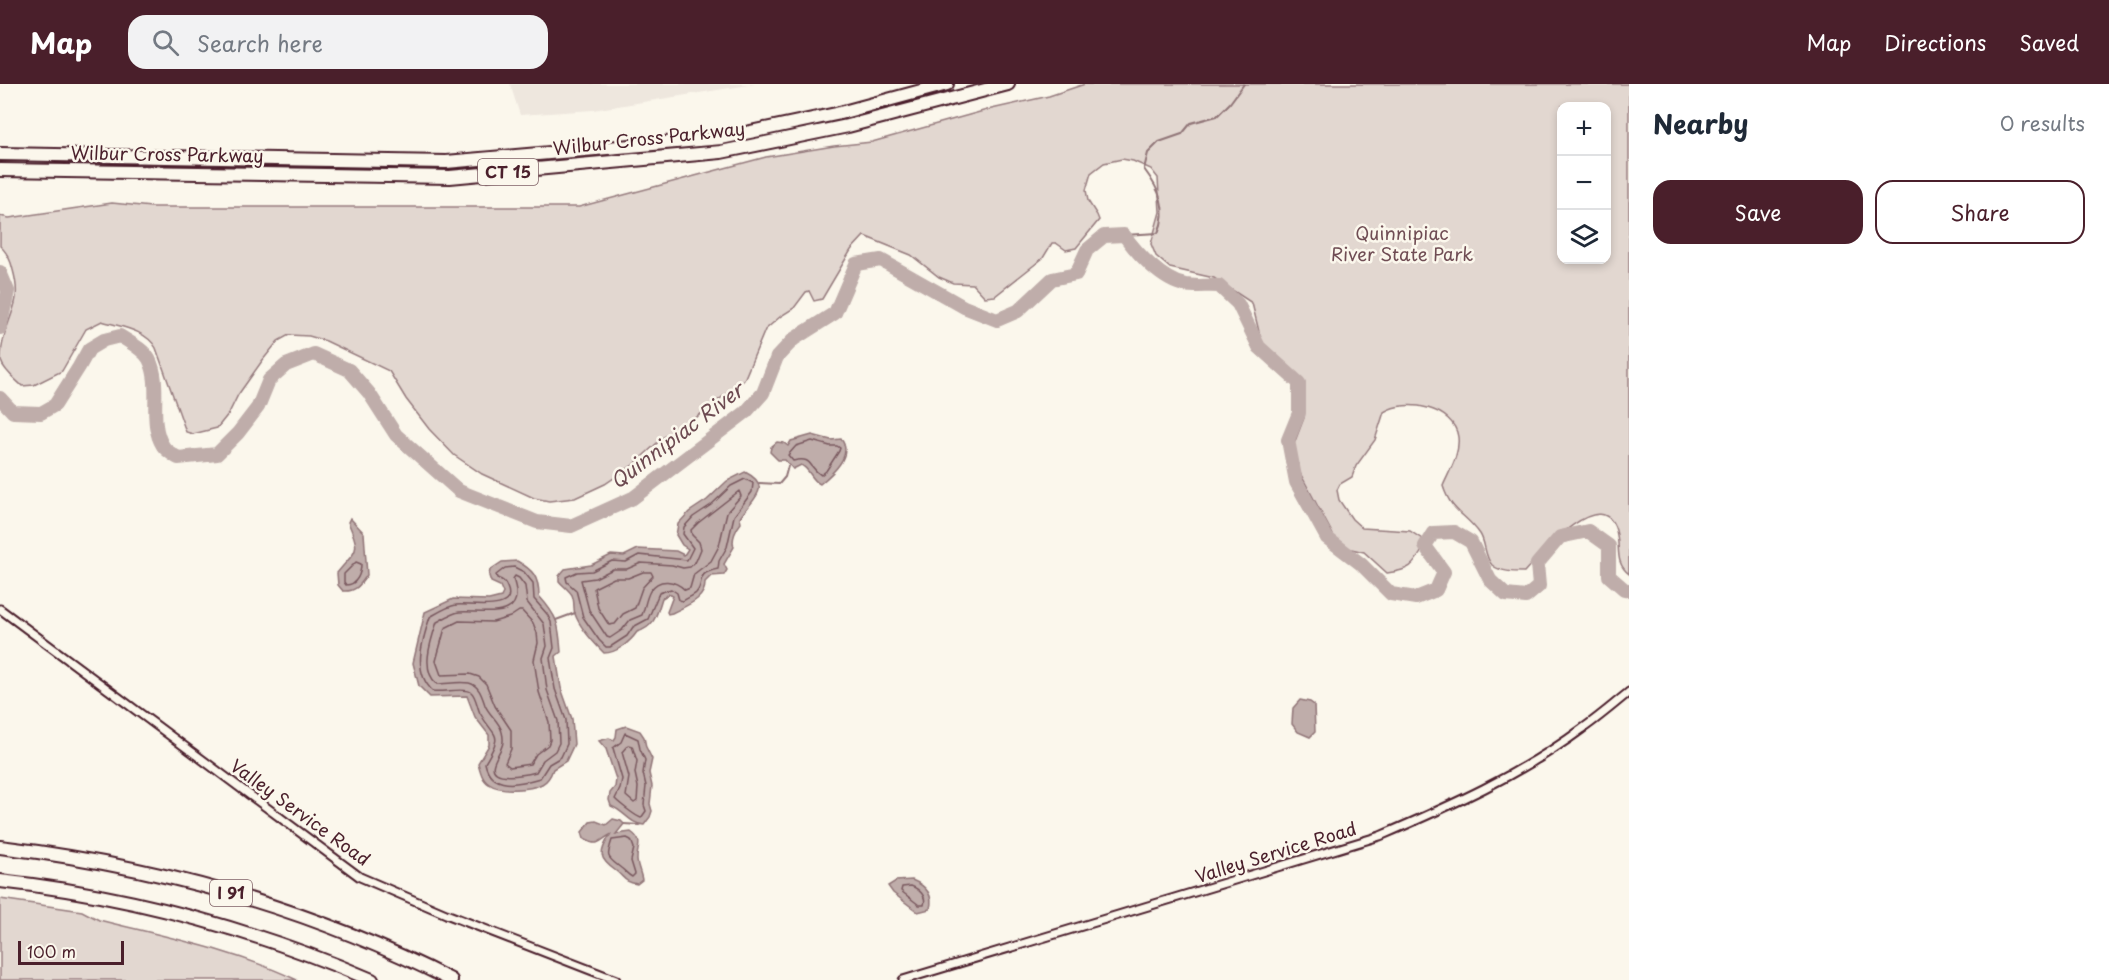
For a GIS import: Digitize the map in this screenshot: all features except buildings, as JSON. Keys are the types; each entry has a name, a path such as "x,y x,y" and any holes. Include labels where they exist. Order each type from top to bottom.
{"highway":[{"name":"Wilbur Cross Parkway","path":"0,154 446,162 722,138 836,114 947,84"},
{"name":"Wilbur Cross Parkway","path":"0,170 450,177 721,152 848,126 1008,84"},
{"name":"I 91","path":"0,847 111,864 220,890 276,907 343,932 451,980"},
{"name":"I 91","path":"0,881 80,892 187,916 286,946 372,980"}],"street":[{"name":"Valley Service Road","path":"0,609 360,877 437,910 616,980"},
{"name":"Valley Service Road","path":"903,980 1380,837 1505,778 1582,730 1629,692"}],"shaded area":[{"path":"510,84 755,84 593,110 520,115"}],"green space":[{"name":"Quinnipiac River State Park","path":"1085,84 1629,84 1629,574 1620,561 1617,535 1610,520 1600,514 1587,517 1572,526 1543,551 1524,572 1512,572 1492,565 1480,534 1450,502 1443,486 1457,450 1458,437 1455,427 1439,412 1416,406 1393,408 1384,412 1375,440 1356,466 1352,477 1340,484 1337,490 1339,500 1352,519 1362,528 1410,531 1422,539 1424,547 1417,559 1406,569 1387,573 1364,552 1339,546 1292,462 1292,449 1304,418 1299,384 1285,368 1270,357 1261,340 1252,303 1214,278 1170,268 1156,256 1151,244 1160,212 1158,178 1151,169 1122,159 1104,163 1091,173 1086,190 1088,201 1099,220 1076,248 1066,250 1052,243 1043,258 995,296 985,297 973,284 953,283 939,277 911,255 864,236 851,250 822,299 814,301 809,291 806,292 794,308 765,330 744,380 684,427 666,435 633,465 605,484 575,498 549,501 534,498 482,474 454,455 429,429 406,399 389,371 326,341 309,336 289,335 278,341 217,428 193,434 186,432 156,348 146,337 132,330 102,321 86,329 62,371 34,385 22,386 2,365 1,353 15,303 16,291 10,260 0,246 0,216 9,218 112,203 151,207 579,207 766,157 872,142 987,110 1049,96"},
{"path":"0,899 82,911 99,920 249,960 297,980 0,980"}],"water":[{"path":"812,435 831,440 841,439 845,451 840,464 820,484 801,465 793,469 785,460 778,460 770,452 771,447 777,442 788,446 791,441"},
{"path":"745,472 758,483 758,494 740,518 741,523 734,537 734,547 724,564 727,570 724,575 711,576 705,582 698,598 672,613 667,612 673,596 669,594 662,598 659,609 648,627 637,632 618,649 604,653 580,625 575,614 572,595 559,581 559,576 565,569 591,565 611,555 624,556 638,549 676,551 684,555 688,549 682,545 676,535 678,524 727,481"},
{"path":"350,518 364,533 367,575 354,589 343,591 338,585 337,573 353,555 356,546 348,522"},
{"path":"517,561 534,575 538,584 539,596 556,621 561,652 556,656 561,688 572,719 574,744 566,761 553,769 544,783 530,788 507,789 494,787 482,775 478,763 489,745 489,735 475,717 467,696 430,697 419,686 413,663 425,612 453,599 489,600 501,597 503,593 500,586 491,582 490,570 502,562"},
{"path":"1300,700 1314,705 1315,732 1310,737 1298,732 1292,724 1293,708"},
{"path":"626,726 640,731 652,759 649,773 652,786 650,804 652,811 644,825 635,822 611,806 609,800 616,779 606,749 599,741 609,738 614,740 617,729"},
{"path":"613,819 624,824 616,834 631,832 638,839 637,862 642,880 637,884 625,879 603,859 602,851 610,835 595,843 584,839 582,832 590,822 596,821 606,825"},
{"path":"912,880 927,891 931,899 930,909 918,912 893,893 888,886 896,881"}],"waterway":[{"path":"1124,235 1158,233 1161,224 1163,216 1161,199 1144,169 1148,153 1159,142 1182,134 1191,123 1217,116 1244,84"},
{"name":"Quinnipiac River","path":"0,398 13,412 41,413 55,405 89,349 104,340 120,336 140,349 149,359 153,369 156,426 164,448 178,458 217,454 238,433 258,407 269,380 286,365 314,354 349,370 369,393 396,435 459,491 537,522 571,526 633,498 746,412 763,393 777,357 794,339 835,313 856,264 881,260 964,307 997,320 1018,311 1052,279 1076,274 1087,250 1104,236 1124,235 1143,258 1168,278 1185,285 1219,286 1238,304 1259,347 1299,383 1299,413 1288,440 1296,482 1327,538 1361,564 1391,594 1416,598 1436,590 1444,572 1425,546 1433,533 1454,532 1471,542 1490,580 1506,595 1526,597 1539,586 1537,564 1560,537 1588,531 1609,546 1609,576 1624,589 1629,590"},
{"name":"Quinnipiac River","path":"0,272 8,291 0,328"},
{"path":"759,483 779,484 785,477 788,466"},
{"path":"556,620 575,613"},
{"path":"624,824 640,825"}]}
